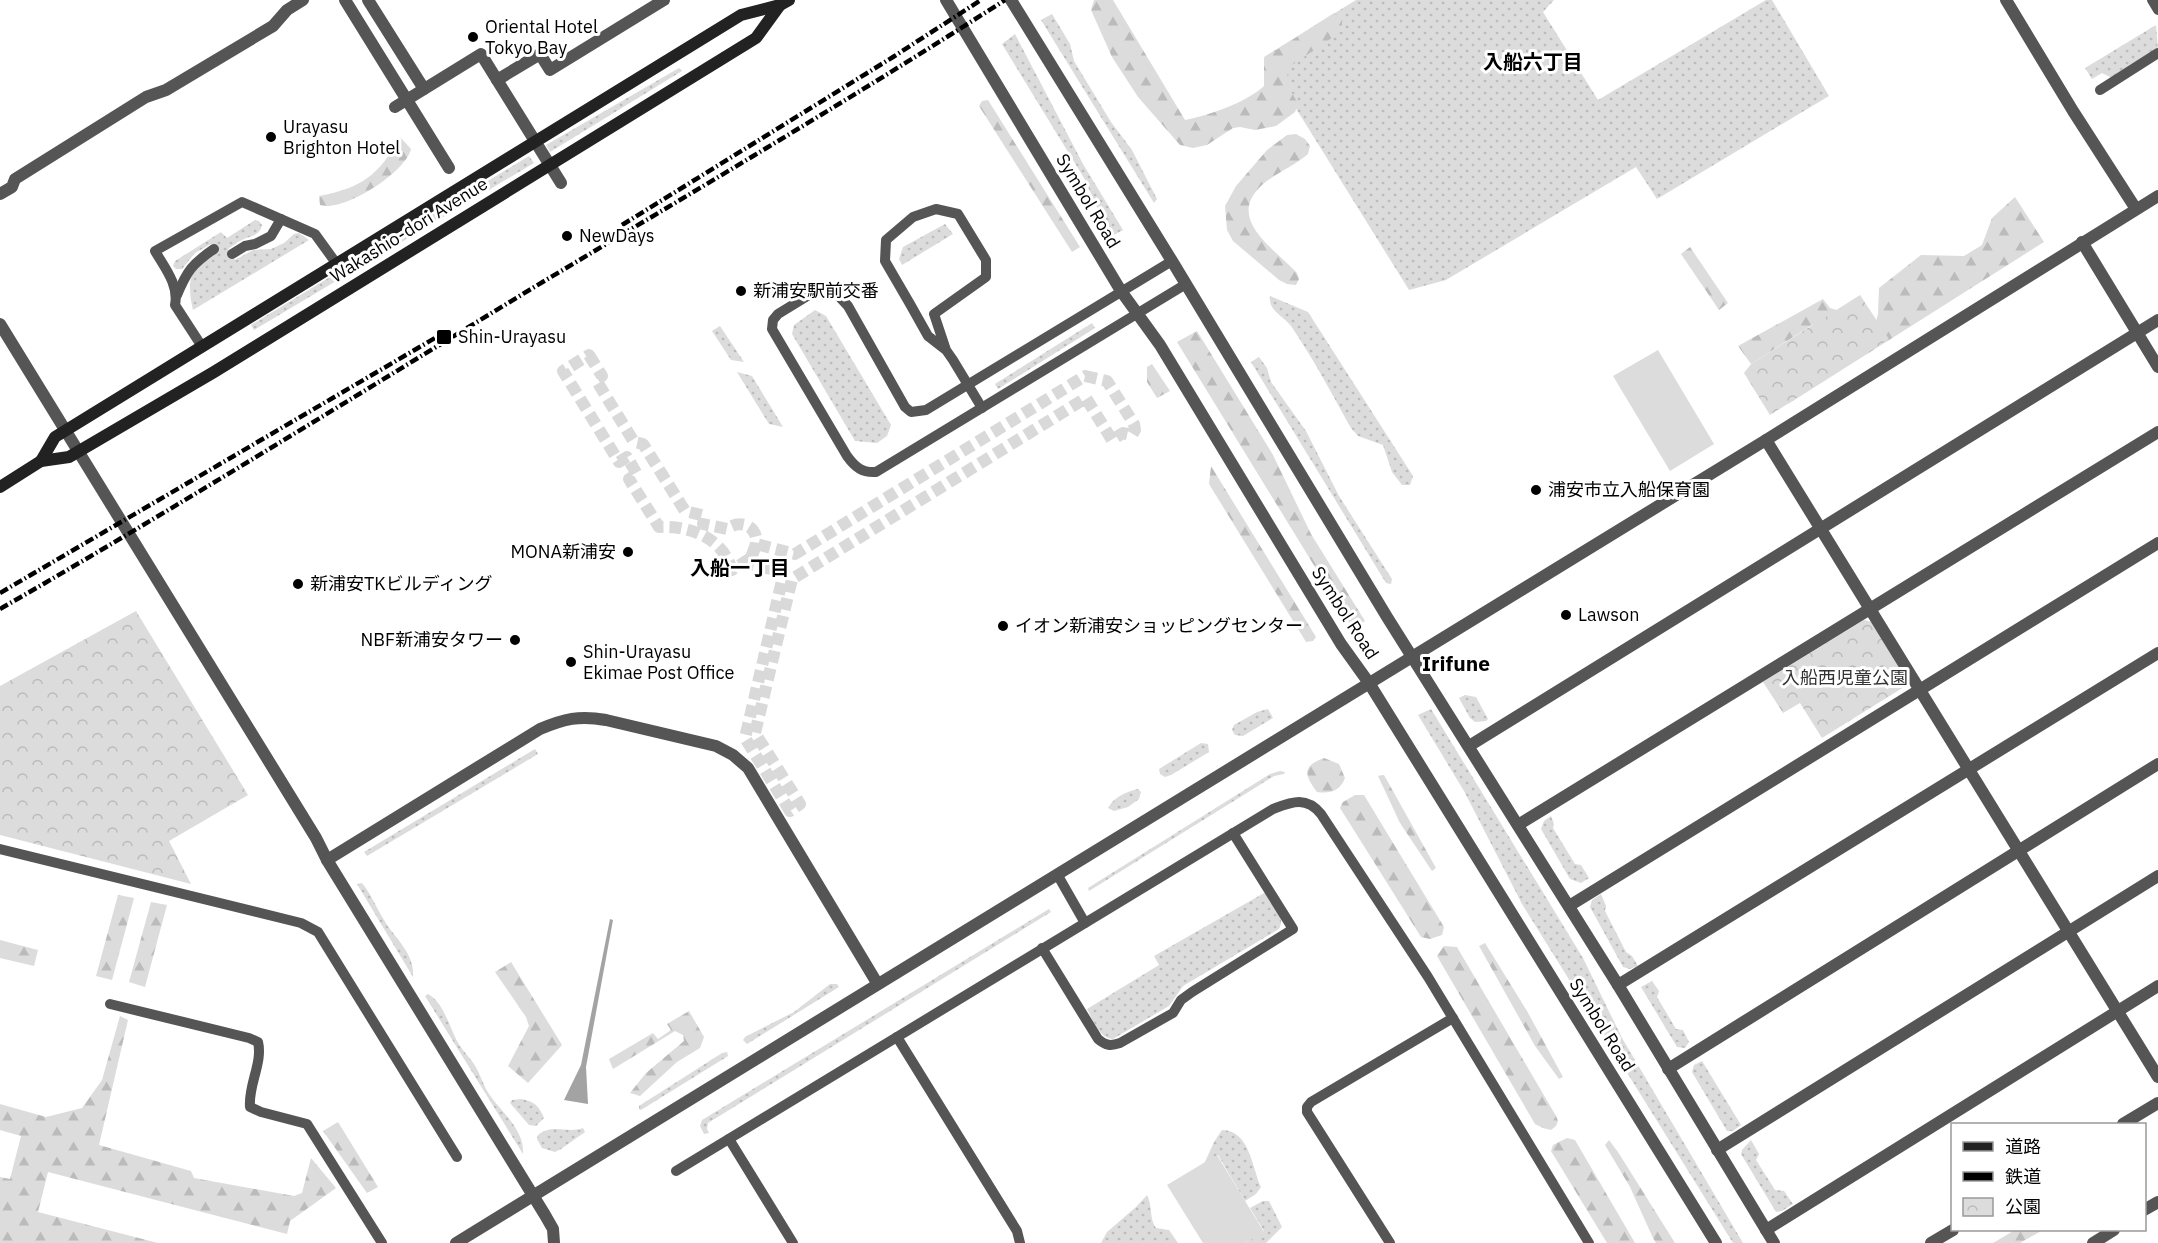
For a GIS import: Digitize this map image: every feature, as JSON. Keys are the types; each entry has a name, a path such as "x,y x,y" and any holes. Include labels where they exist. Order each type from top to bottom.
{"main road":[{"name":"Wakashio-dori Avenue","path":"41,461 55,437 201,345 741,15 785,3"},
{"name":"Wakashio-dori Avenue","path":"0,488 41,461 69,457 214,372 756,38 785,3"}],"street":[{"path":"0,194 12,187 15,180 146,97 166,90 273,26 287,10 303,0"},
{"path":"345,0 449,168"},
{"path":"368,0 424,89"},
{"path":"497,80 540,54 550,70 664,0"},
{"name":"Symbol Road","path":"946,0 1121,291 1138,313 1341,644 1369,683 1716,1243"},
{"name":"Symbol Road","path":"1011,0 1413,656 1618,985 1774,1243"},
{"path":"2006,0 2136,209"},
{"path":"394,107 481,54 561,183"},
{"path":"456,1243 1766,440 2158,196"},
{"path":"2082,242 2158,367"},
{"path":"1469,746 2158,320"},
{"path":"0,324 554,1229 554,1243"},
{"path":"1518,825 2158,432"},
{"path":"1766,440 2158,1077"},
{"path":"1569,906 2158,543"},
{"path":"1618,985 2158,653"},
{"path":"327,860 540,729 566,718 591,717 606,720 716,746 733,755 748,768 877,983"},
{"path":"1668,1069 2158,764"},
{"path":"1717,1150 2158,876"},
{"path":"1766,1230 2158,986"},
{"path":"2126,1123 2158,1103"},
{"path":"1931,1243 1951,1231"},
{"path":"2093,1243 2112,1231"}],"lane":[{"path":"2152,0 2158,10"},
{"path":"2100,90 2158,53"},
{"path":"177,295 175,285 155,251 242,202 315,234 336,263"},
{"path":"946,350 928,336 885,261 886,240 913,217 936,209 958,214 986,261 986,277 934,315 946,350 982,408"},
{"path":"231,254 271,236 281,219"},
{"path":"201,345 175,305 188,270 196,261 214,249"},
{"path":"1172,261 926,411 911,412 905,407 848,306 832,289 822,287 778,314 773,320 772,329 846,456 854,466 867,473 876,472 1186,284"},
{"path":"676,1171 1233,833 1273,810 1290,803 1305,802 1313,804 1334,833 1453,1018 1589,1243"},
{"path":"1042,948 1098,1040 1104,1045 1112,1046 1120,1043 1173,1013 1181,1000 1192,992 1293,929 1233,833"},
{"path":"0,849 301,922 318,932 457,1157"},
{"path":"1057,874 1085,923"},
{"path":"110,1004 258,1042 260,1050 249,1095 249,1107 307,1124 382,1243"},
{"path":"1390,1243 1307,1112 1307,1107 1311,1102 1453,1018"},
{"path":"897,1037 1017,1231 1020,1243"},
{"path":"729,1139 793,1243"}],"green space":[{"path":"1094,0 1113,0 1185,120 1227,108 1256,92 1264,86 1264,58 1334,13 1342,20 1342,31 1289,67 1286,82 1298,104 1295,112 1276,126 1255,130 1233,128 1207,145 1193,148 1180,145 1138,97 1112,57 1091,10"},
{"path":"1356,0 1554,0 1543,12 1598,100 1766,0 1772,0 1829,96 1657,199 1636,167 1446,280 1409,290 1264,57"},
{"path":"1052,14 1070,44 1074,61 1111,122 1132,150 1157,199 1154,203 1041,20"},
{"path":"2156,25 2158,50 2112,78 2102,73 2092,79 2085,68"},
{"path":"1015,34 1083,164 1123,230 1110,237 1084,178 1002,44"},
{"path":"679,68 682,71 550,152 546,145"},
{"path":"988,100 1080,247 1072,252 979,106 982,101"},
{"path":"1296,134 1305,139 1310,146 1308,154 1262,185 1252,198 1249,210 1251,221 1257,232 1297,273 1299,279 1296,285 1279,280 1233,241 1227,230 1225,206 1236,186 1267,150 1287,135"},
{"path":"400,137 411,149 398,169 358,197 330,206 320,205 319,196 347,189 368,178 385,161"},
{"path":"529,156 534,163 254,330 251,325"},
{"path":"2015,197 2044,242 1788,404 1783,397 1871,340 1878,314 1879,288 1921,255 1964,256 1982,245 1992,218"},
{"path":"255,220 262,225 259,232 228,249 235,260 253,250 271,249 284,243 294,234 299,233 309,240 193,310 190,288 193,272 200,264 216,254 211,244 195,253 182,269 176,269 173,266 175,261 221,232 227,238"},
{"path":"945,224 953,234 902,265 899,259 903,247"},
{"path":"1690,247 1728,303 1719,310 1681,254"},
{"path":"1860,295 1889,339 1770,415 1744,373 1751,364"},
{"path":"1270,296 1308,312 1413,476 1410,485 1402,485 1392,472 1383,445 1358,436 1351,428 1299,338 1288,322 1271,306"},
{"path":"1823,299 1830,308 1854,315 1812,325 1751,364 1738,346"},
{"path":"815,310 826,316 891,425 887,436 877,443 855,441 792,334 794,325"},
{"path":"1092,323 1095,328 998,389 995,384"},
{"path":"720,326 744,362 731,360 712,331"},
{"path":"1197,331 1273,455 1311,534 1365,621 1353,629 1177,342"},
{"path":"1658,350 1714,444 1670,471 1613,376"},
{"path":"1259,357 1267,368 1271,382 1306,431 1339,496 1392,579 1391,584 1386,583 1251,362"},
{"path":"1152,364 1170,391 1157,398 1147,382 1147,367"},
{"path":"737,372 752,376 783,427 769,424"},
{"path":"1211,466 1316,637 1313,641 1306,642 1209,484"},
{"path":"136,611 248,795 169,841 191,884 0,835 0,686"},
{"name":"入船西児童公園","path":"1864,620 1872,622 1906,678 1904,687 1822,738 1800,703 1783,713 1763,682"},
{"path":"1465,695 1476,697 1488,719 1486,721 1475,722 1470,718 1459,698"},
{"path":"1268,709 1273,718 1243,736 1235,735 1232,730 1234,725 1257,712"},
{"path":"1431,709 1583,958 1622,1038 1743,1243 1733,1243 1522,904 1464,791 1418,715"},
{"path":"1201,743 1208,744 1209,752 1171,775 1165,777 1160,774 1159,769"},
{"path":"535,749 538,754 367,856 364,852"},
{"path":"1324,758 1339,764 1345,778 1334,791 1317,792 1307,772 1312,764"},
{"path":"1285,772 1274,776 1089,891 1088,888 1270,774"},
{"path":"1384,775 1436,868 1432,871 1400,823 1378,776"},
{"path":"1138,789 1141,792 1139,799 1128,807 1114,811 1108,808 1121,795"},
{"path":"1355,795 1364,795 1444,927 1442,935 1430,939 1421,937 1340,808 1343,802"},
{"path":"1551,816 1553,828 1575,864 1581,865 1589,878 1581,883 1570,879 1541,829 1544,821"},
{"path":"362,883 384,920 408,953 413,968 413,977 357,884"},
{"path":"1264,893 1278,910 1281,919 1279,929 1183,986 1169,1006 1113,1039 1100,1032 1087,1009 1159,965 1154,956"},
{"path":"1601,894 1606,906 1605,911 1626,952 1632,956 1638,966 1630,969 1623,967 1590,907 1592,900"},
{"path":"118,895 134,898 112,980 96,976"},
{"path":"151,902 167,905 145,987 129,982"},
{"path":"1049,909 1051,912 708,1123 709,1133 704,1134 700,1126 702,1120"},
{"path":"0,940 38,950 34,966 0,958"},
{"path":"1485,943 1527,1011 1563,1077 1559,1079 1535,1046 1479,946"},
{"path":"1444,946 1457,947 1556,1116 1558,1121 1551,1130 1535,1124 1437,956"},
{"path":"511,962 562,1045 528,1083 508,1066 529,1026 526,1017 495,972"},
{"path":"1652,981 1659,991 1657,997 1676,1029 1683,1030 1689,1042 1685,1048 1677,1047 1641,987"},
{"path":"830,984 837,984 839,987 747,1044 743,1040 794,1012"},
{"path":"428,994 439,1004 456,1040 476,1068 489,1094 516,1129 523,1145 523,1154 425,996"},
{"path":"689,1011 704,1037 700,1048 677,1062 640,1096 630,1093 646,1073 684,1041 683,1035 675,1031 613,1069 609,1059 653,1033 658,1039 671,1030 667,1024"},
{"path":"120,1016 128,1020 99,1145 191,1171 194,1178 294,1196 302,1193 311,1158 336,1188 290,1221 287,1234 48,1172 38,1212 158,1243 0,1243 0,1177 10,1179 21,1136 0,1130 0,1104 46,1117 82,1108 102,1080"},
{"path":"727,1052 728,1056 641,1110 639,1109 639,1106"},
{"path":"1702,1061 1741,1125 1733,1131 1727,1131 1692,1072 1694,1065"},
{"path":"521,1099 533,1103 542,1114 544,1118 536,1126 529,1125 510,1103 512,1100"},
{"path":"338,1122 378,1187 367,1193 323,1131"},
{"path":"583,1128 585,1132 555,1152 542,1148 537,1139 538,1135 549,1130"},
{"path":"1222,1130 1239,1136 1244,1143 1261,1187 1256,1194 1245,1201 1218,1155 1204,1164"},
{"path":"1567,1138 1575,1140 1635,1243 1607,1243 1551,1151 1553,1145"},
{"path":"1609,1140 1675,1243 1656,1243 1630,1187 1605,1145"},
{"path":"1751,1140 1759,1154 1756,1160 1775,1190 1784,1191 1793,1204 1782,1211 1776,1212 1741,1154"},
{"path":"1217,1155 1264,1232 1245,1243 1203,1243 1167,1185"},
{"path":"1147,1195 1152,1221 1156,1228 1169,1230 1178,1243 1101,1243 1107,1232"},
{"path":"1263,1201 1269,1201 1282,1227 1266,1243 1245,1243 1264,1231 1250,1208"},
{"path":"2013,1231 2041,1231 2020,1243 1993,1243"}],"shaded area":[{"path":"610,919 613,920 586,1067 588,1104 564,1100 581,1065"}],"tunnel":[{"path":"589,355 602,376 596,380 634,442 643,444 685,511 705,516 703,524 727,529 740,524 748,526 756,537 756,545 751,558 732,570 721,550 703,536 682,528 659,527 629,479 637,474 627,457 619,462 563,371 589,355"},
{"path":"1085,376 1107,381 1134,424 1135,430 1132,435 1123,433 1112,440 1086,398 792,579 755,733 800,804 790,811 745,738 784,572 744,563 751,558 756,544 795,554 1085,376"}],"railway":[{"path":"622,225 981,0"},
{"path":"0,609 202,490 772,145 1005,0"},
{"path":"0,593 435,338"}],"place":[{"name":"Oriental Hotel Tokyo Bay","path":"473,37"},
{"name":"Urayasu Brighton Hotel","path":"271,137"},
{"name":"NewDays","path":"567,236"},
{"name":"新浦安駅前交番","path":"741,291"},
{"name":"Shin-Urayasu","path":"444,337"},
{"name":"浦安市立入船保育園","path":"1536,490"},
{"name":"MONA新浦安","path":"628,552"},
{"name":"新浦安TKビルディング","path":"298,584"},
{"name":"Lawson","path":"1566,615"},
{"name":"イオン新浦安ショッピングセンター","path":"1003,626"},
{"name":"NBF新浦安タワー","path":"515,640"},
{"name":"Shin-Urayasu Ekimae Post Office","path":"571,662"}],"district":[{"name":"入船六丁目","path":"1533,62"},
{"name":"入船一丁目","path":"740,568"},
{"name":"Irifune","path":"1456,664"}]}
